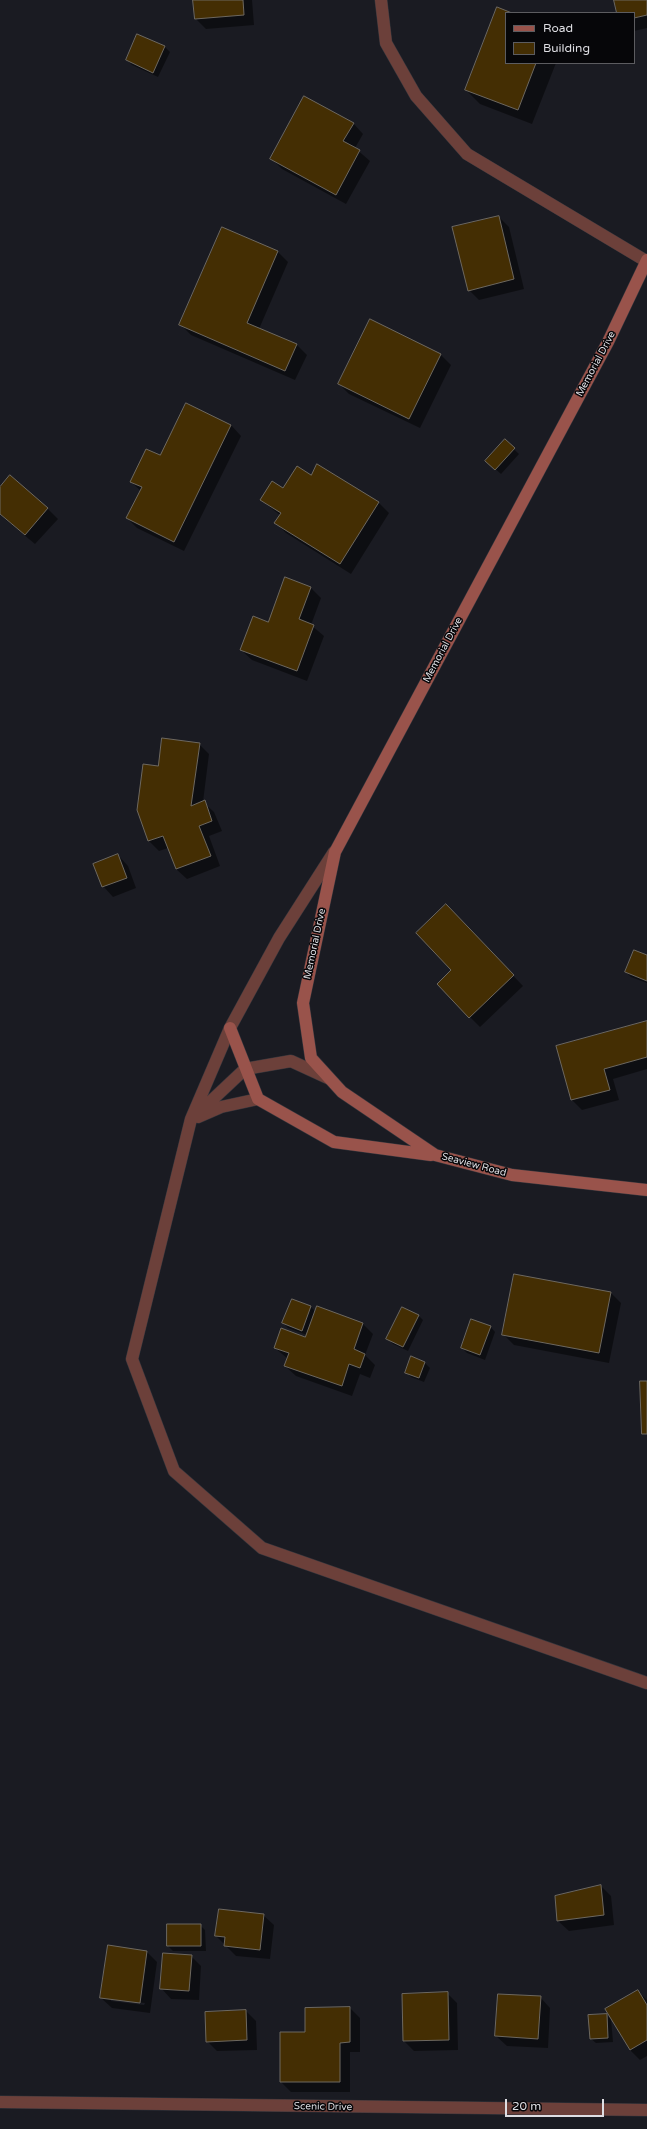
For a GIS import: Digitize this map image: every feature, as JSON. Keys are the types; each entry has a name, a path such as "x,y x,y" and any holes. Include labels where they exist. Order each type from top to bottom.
{"street":[{"path":"381,0 386,43 389,49 416,96 467,154 646,261"},
{"name":"Memorial Drive","path":"311,1058 303,1003 335,852 608,342 646,261"},
{"path":"335,852 279,938 230,1028 191,1120 132,1359 174,1471 262,1548 647,1683"},
{"path":"230,1028 258,1099 334,1142 434,1155"},
{"name":"Seaview Road","path":"311,1058 342,1092 434,1155 512,1175 647,1190"},
{"path":"191,1120 246,1069 291,1061 328,1078"},
{"path":"191,1120 221,1107 258,1099"},
{"name":"Scenic Drive","path":"0,2102 647,2110"}],"building":[{"path":"193,0 243,0 244,15 195,19"},
{"path":"614,0 647,0 647,15 635,18 635,12 617,12"},
{"path":"497,7 510,12 505,12 505,64 536,64 518,110 465,90"},
{"path":"137,34 165,46 153,73 126,60"},
{"path":"304,96 354,123 343,141 360,150 336,195 270,159"},
{"path":"499,216 514,279 468,291 452,227"},
{"path":"222,227 278,251 247,323 297,344 285,371 179,325"},
{"path":"370,319 441,354 409,419 338,384"},
{"path":"186,403 231,425 174,542 126,518 142,487 130,482 146,449 160,455"},
{"path":"505,439 515,448 495,470 485,461"},
{"path":"317,464 379,502 340,564 274,523 281,513 260,500 272,481 283,488 297,466 311,475"},
{"path":"10,475 48,508 25,535 0,514 0,487"},
{"path":"285,577 311,587 299,619 314,625 297,671 240,650 253,616 268,622"},
{"path":"162,738 200,743 191,806 205,800 212,821 199,826 211,856 176,869 163,836 148,841 137,810 143,764 158,766"},
{"path":"118,854 127,878 102,887 93,864"},
{"path":"446,904 514,975 469,1018 437,984 451,970 416,933"},
{"path":"634,950 647,955 647,981 625,972"},
{"path":"647,1021 647,1057 604,1069 610,1090 571,1100 556,1046"},
{"path":"514,1274 611,1292 599,1353 502,1335"},
{"path":"292,1299 311,1306 302,1331 282,1323"},
{"path":"317,1306 363,1323 354,1349 365,1354 360,1368 349,1364 342,1386 284,1366 289,1353 274,1348 281,1328 305,1337"},
{"path":"402,1307 419,1315 403,1347 386,1339"},
{"path":"471,1319 491,1326 480,1355 461,1348"},
{"path":"411,1356 425,1362 419,1378 405,1373"},
{"path":"640,1381 647,1381 647,1434 642,1434"},
{"path":"601,1885 604,1915 557,1921 555,1896"},
{"path":"219,1909 264,1914 260,1950 224,1946 225,1937 215,1936"},
{"path":"167,1924 201,1924 201,1946 167,1946"},
{"path":"108,1945 147,1951 140,2003 100,1998"},
{"path":"163,1953 192,1955 189,1991 160,1989"},
{"path":"638,1990 647,2005 647,2040 630,2050 605,2009"},
{"path":"448,1992 449,2040 403,2041 402,1994"},
{"path":"498,1994 541,1996 538,2039 495,2036"},
{"path":"350,2007 350,2042 340,2043 340,2082 280,2082 280,2032 305,2032 305,2008"},
{"path":"246,2010 247,2040 206,2042 205,2012"},
{"path":"607,2014 608,2038 590,2039 588,2015"}]}
